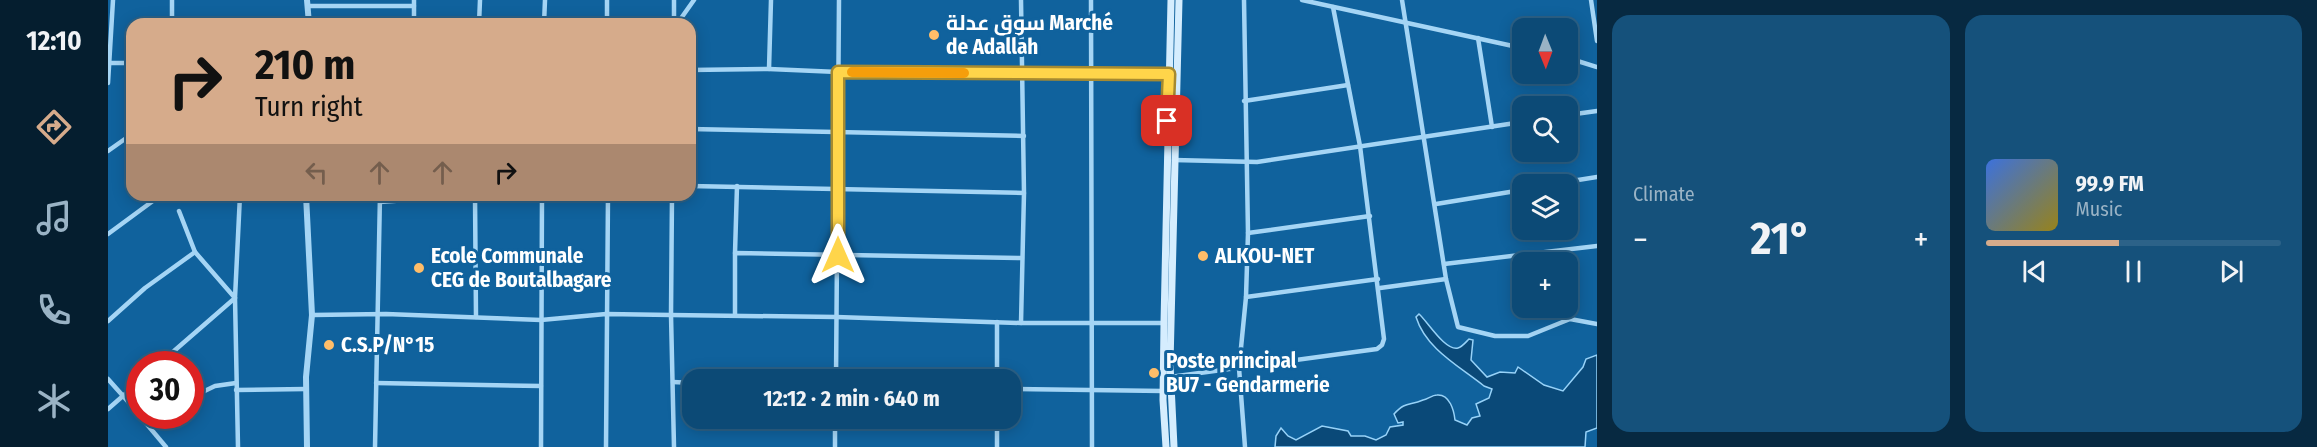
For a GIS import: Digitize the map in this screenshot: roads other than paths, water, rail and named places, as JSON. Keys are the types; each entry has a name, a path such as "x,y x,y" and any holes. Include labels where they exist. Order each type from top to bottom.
{"main road":[{"path":"1171,0 1167,323 1174,447"},
{"path":"1166,447 1163,391 1179,0"}],"street":[{"path":"108,83 113,0"},
{"path":"171,0 172,18"},
{"path":"479,18 480,0"},
{"path":"544,18 545,0"},
{"path":"607,0 607,18"},
{"path":"674,0 675,18"},
{"path":"680,18 694,0"},
{"path":"769,69 771,0"},
{"path":"836,369 839,0"},
{"path":"1021,0 1024,136 1021,323"},
{"path":"1091,0 1092,447"},
{"path":"1244,0 1248,233 1246,297 1239,368 1245,447"},
{"path":"1302,0 1512,46"},
{"path":"1402,0 1436,204 1446,279 1458,327 1495,336 1528,336 1570,319 1597,324"},
{"path":"1591,0 1597,41"},
{"path":"309,18 308,3 414,3"},
{"path":"1170,377 1377,349 1382,345 1384,339 1380,288 1360,146 1333,7"},
{"path":"1478,38 1492,127"},
{"path":"1578,61 1597,67"},
{"path":"109,63 126,63"},
{"path":"696,70 1169,74"},
{"path":"1244,101 1348,85"},
{"path":"1578,114 1597,111"},
{"path":"1173,160 1245,163 1512,124"},
{"path":"696,129 1024,136"},
{"path":"108,152 126,138"},
{"path":"1578,180 1597,177"},
{"path":"696,186 1024,193"},
{"path":"735,315 737,186"},
{"path":"1436,204 1512,192"},
{"path":"108,234 153,201"},
{"path":"238,447 235,298 240,201"},
{"path":"306,201 312,315 306,389 307,447"},
{"path":"375,447 380,202 393,201"},
{"path":"474,201 476,317"},
{"path":"541,447 542,201"},
{"path":"606,447 608,201"},
{"path":"672,201 671,315 674,447"},
{"path":"179,211 195,252 235,298"},
{"path":"1248,233 1370,216"},
{"path":"1444,264 1597,246"},
{"path":"108,321 145,288 195,252"},
{"path":"735,253 1022,258"},
{"path":"1246,297 1378,279"},
{"path":"1380,288 1446,279"},
{"path":"174,351 235,298"},
{"path":"312,315 377,314 541,320 606,314 735,315 1021,323 1167,323"},
{"path":"997,322 997,369"},
{"path":"108,379 126,399"},
{"path":"673,382 682,382"},
{"path":"204,392 236,383"},
{"path":"376,383 541,386"},
{"path":"236,390 306,389"},
{"path":"1021,389 1163,391"},
{"path":"108,410 126,393"},
{"path":"151,429 166,447"},
{"path":"835,447 836,429"},
{"path":"998,429 998,447"}],"water":[{"path":"1419,314 1442,341 1453,348 1458,348 1469,339 1473,340 1471,360 1487,377 1500,372 1515,373 1518,367 1544,385 1563,391 1583,367 1586,359 1597,355 1597,428 1586,432 1585,447 1275,447 1276,436 1281,428 1288,436 1296,440 1322,426 1348,431 1351,436 1365,436 1376,440 1386,435 1390,427 1403,425 1403,422 1398,423 1394,414 1402,407 1435,395 1441,395 1448,400 1455,420 1467,425 1472,418 1480,416 1476,404 1489,398 1492,389 1484,386 1435,348 1421,328 1416,317"}],"place":[{"name":"سوق عدلة Marché de Adallah","path":"934,35"},
{"name":"ALKOU-NET","path":"1203,256"},
{"name":"Ecole Communale CEG de Boutalbagare","path":"419,268"},
{"name":"C.S.P/N°15","path":"329,345"},
{"name":"Poste principal BU7 - Gendarmerie","path":"1154,373"}]}
